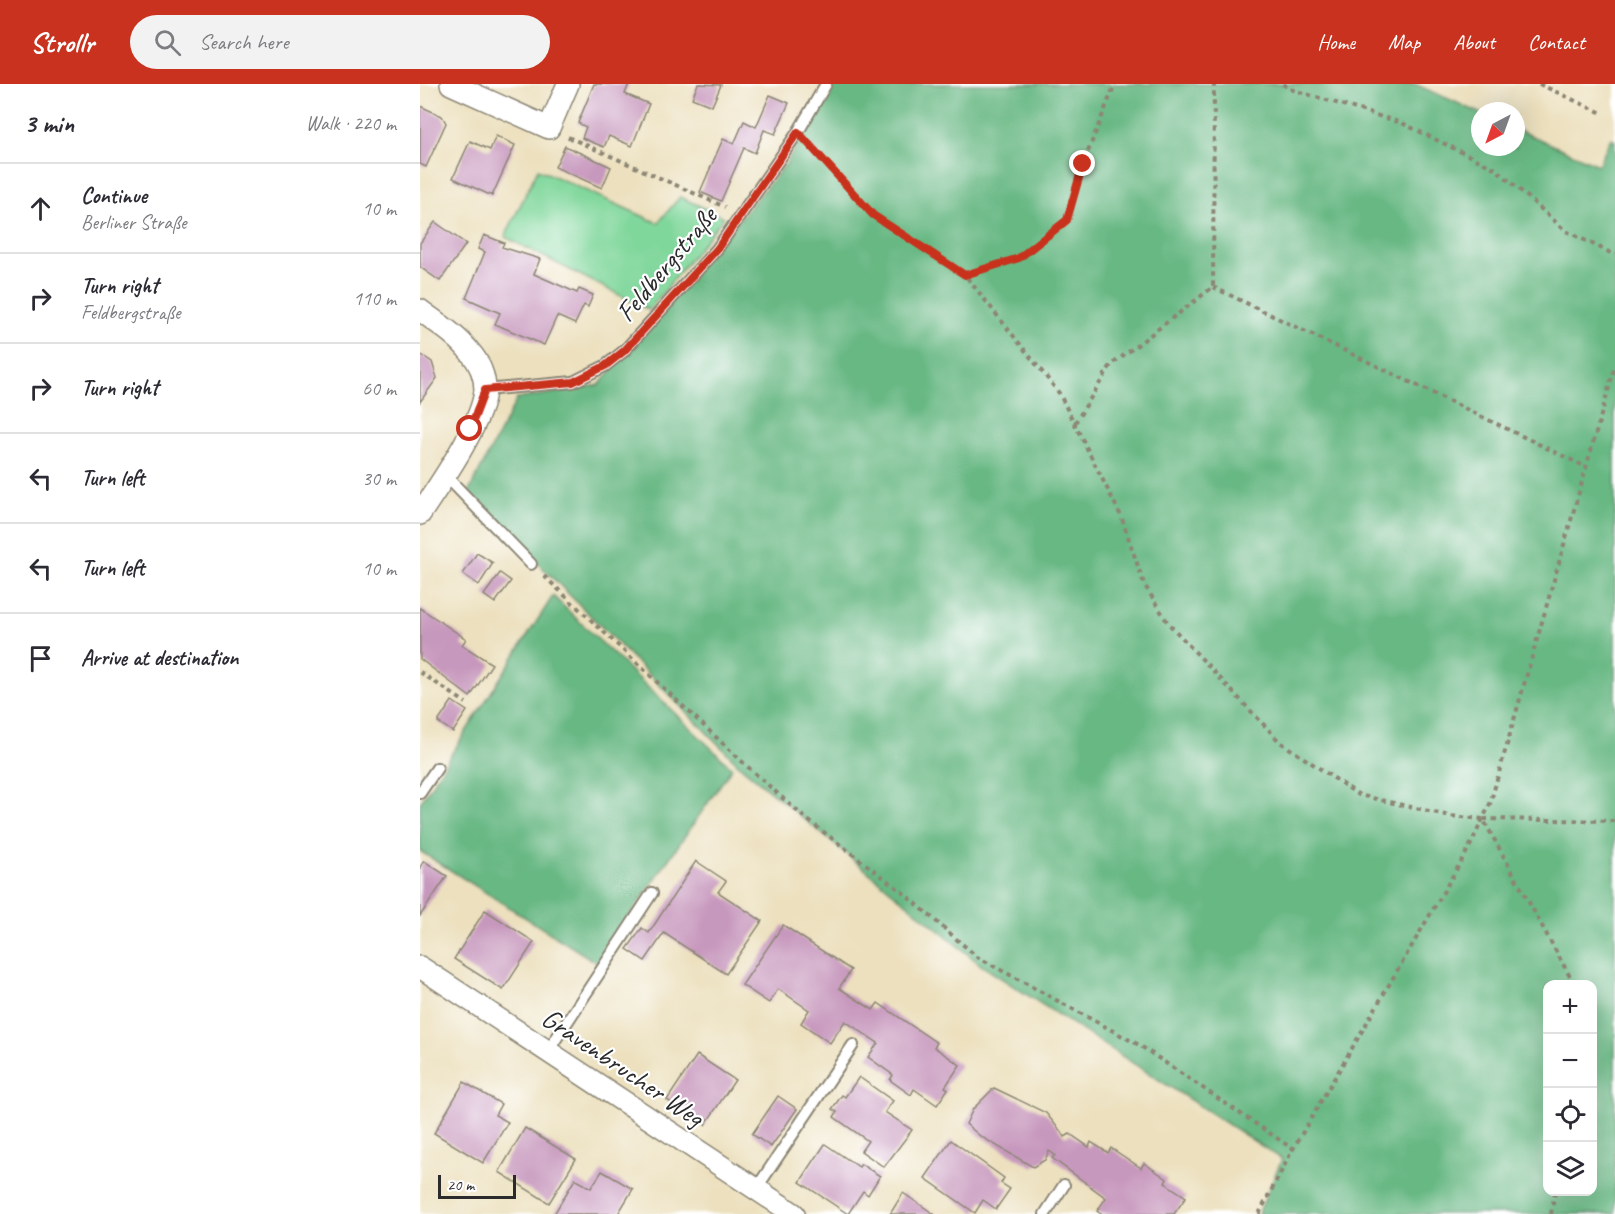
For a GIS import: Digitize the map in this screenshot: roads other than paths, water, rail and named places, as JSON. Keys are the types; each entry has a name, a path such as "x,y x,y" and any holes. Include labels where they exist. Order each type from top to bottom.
{"street":[{"path":"451,84 549,128 568,84"},
{"path":"420,310 470,351 481,369 485,390 477,415 445,475 420,514"},
{"name":"Gravenbrucher Weg","path":"420,967 794,1214"}],"lane":[{"name":"Feldbergstraße","path":"485,390 573,382 605,366 624,351 717,249 798,132 825,84"},
{"path":"445,475 531,564"},
{"path":"420,793 437,768"},
{"path":"548,1051 652,892"},
{"path":"756,1189 853,1045"},
{"path":"1045,1214 1064,1185"}]}
